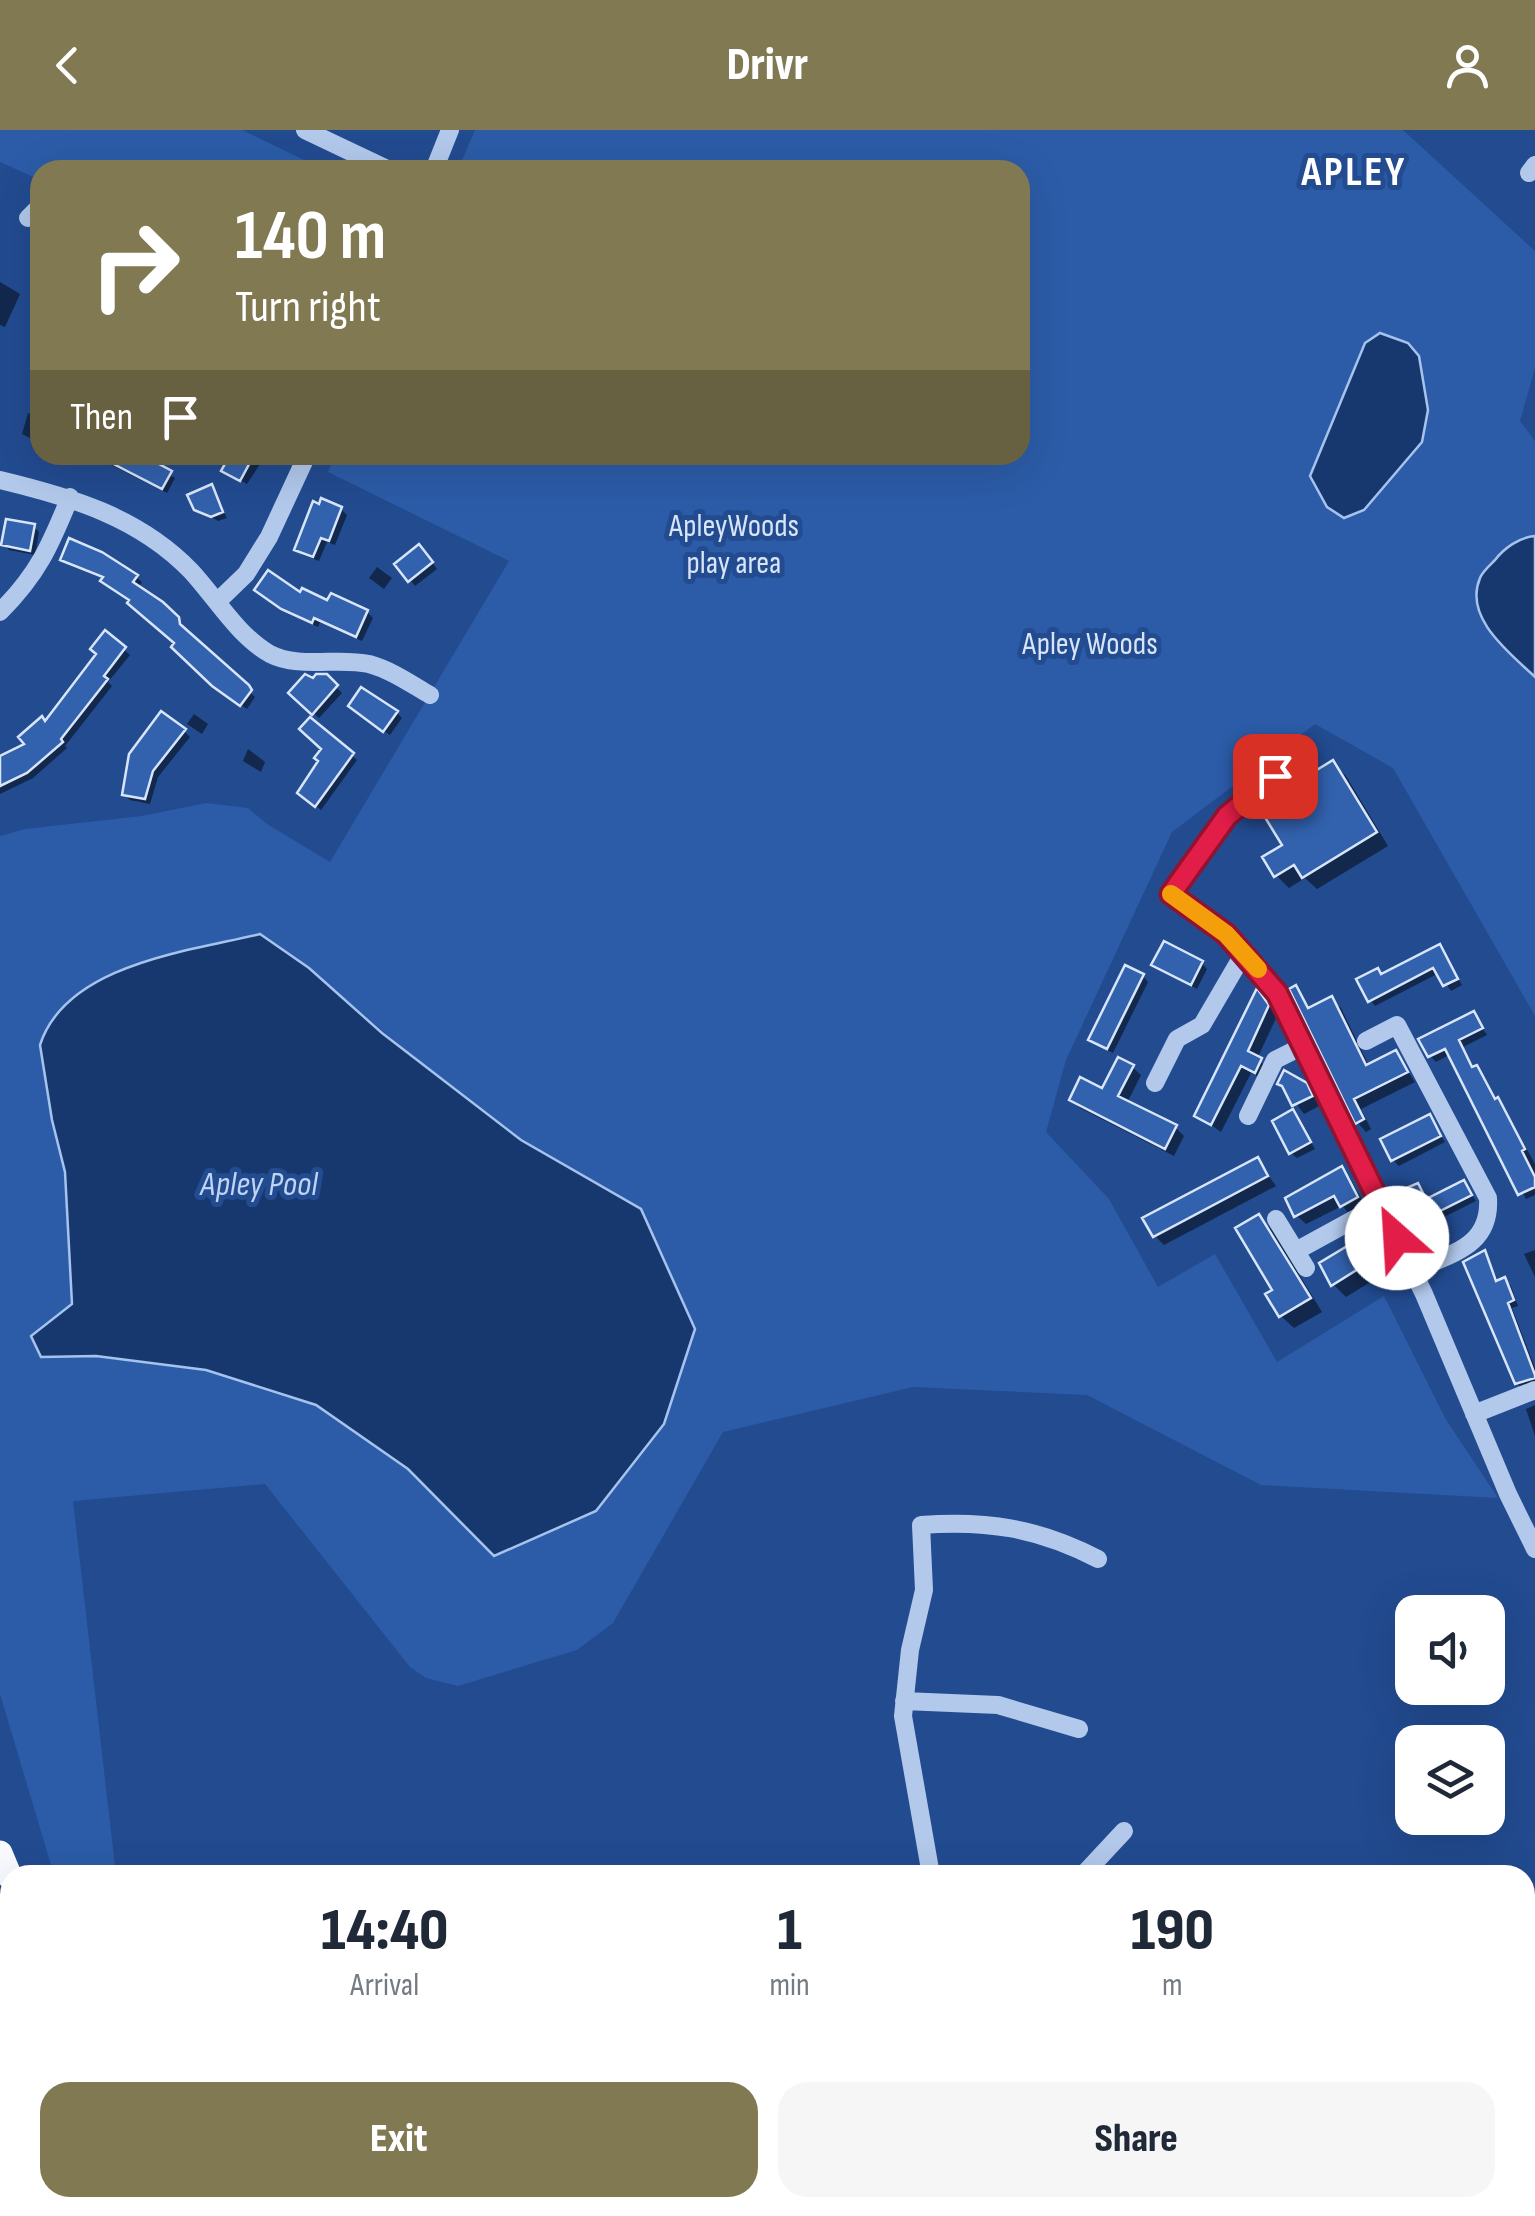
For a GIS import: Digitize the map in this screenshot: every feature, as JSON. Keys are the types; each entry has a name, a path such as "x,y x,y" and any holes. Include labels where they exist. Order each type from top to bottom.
{"street":[{"path":"305,130 368,160"},
{"path":"438,160 450,130"},
{"path":"218,601 246,574 269,537 302,465"},
{"path":"0,480 70,497 113,515 158,542 189,569 249,638 273,655 366,663 430,696"},
{"path":"0,612 27,585 45,557 70,497"},
{"path":"1275,776 1227,816 1171,894 1226,934 1277,993 1413,1272 1535,1550"},
{"path":"1155,1083 1177,1039 1202,1025 1244,952"},
{"path":"1366,1041 1397,1025 1488,1198 1490,1218 1484,1232 1472,1243 1413,1272"},
{"path":"1248,1116 1275,1060 1303,1046"},
{"path":"1276,1220 1301,1260 1380,1204"},
{"path":"1474,1414 1535,1390"},
{"path":"930,1865 905,1731 904,1701 910,1650 924,1590 921,1525 966,1522 1007,1527 1047,1536 1098,1559"},
{"path":"904,1701 998,1705 1079,1729"},
{"path":"1092,1865 1124,1830"}],"green space":[{"path":"0,130 242,130 304,160 30,160 30,176 0,162"},
{"name":"Apley Woods","path":"475,130 1403,130 1535,251 1535,368 1520,421 1535,441 1535,536 1527,537 1494,637 1535,677 1535,1016 1393,768 1315,724 1172,832 1066,1060 1046,1132 1109,1199 1158,1287 1215,1254 1277,1362 1384,1296 1445,1418 1498,1498 1261,1485 1087,1395 913,1387 723,1432 613,1623 577,1650 458,1686 426,1678 410,1667 265,1484 73,1501 115,1865 51,1865 0,1694 0,836 206,803 248,808 330,862 509,561 328,472 331,465 1030,465 1030,160 462,160","holes":["1381,333 1408,343 1419,356 1428,410 1422,442 1364,510","260,934 487,1115 550,1158 641,1209 494,1556 408,1469 316,1405 206,1370 96,1356 41,1357 31,1336 72,1305 65,1172 40,1046"]}],"water":[{"path":"1380,333 1408,343 1419,356 1428,410 1422,442 1364,510 1344,518 1327,507 1310,476 1365,343"},
{"path":"1535,536 1535,677 1502,646 1483,621 1476,593 1482,573 1503,551"},
{"name":"Apley Pool","path":"260,934 309,968 382,1033 521,1140 641,1209 695,1329 664,1424 596,1511 494,1556 408,1469 316,1405 206,1370 96,1356 41,1357 31,1336 72,1304 65,1172 40,1045 54,1018 76,996 103,979 166,955"}],"building":[{"path":"115,465 161,465 172,471 162,489"},
{"path":"224,465 249,465 240,481 221,471"},
{"path":"212,484 223,512 211,517 194,510 187,495"},
{"path":"321,498 342,507 329,541 321,538 313,557 294,550 313,501 319,504"},
{"path":"6,519 35,524 30,551 1,545"},
{"path":"69,538 102,552 138,575 133,582 163,602 179,617 180,624 249,685 252,690 240,706 171,647 174,643 127,603 129,600 100,581 103,577 60,560"},
{"path":"419,544 433,562 408,582 394,564"},
{"path":"268,570 300,592 302,588 327,600 331,593 368,610 356,637 314,618 312,623 281,609 254,590"},
{"path":"105,630 126,647 104,676 108,679 61,739 63,742 27,773 0,786 0,756 24,744 18,737 42,716 45,721 96,654 90,649"},
{"path":"305,674 313,678 316,674 327,674 338,685 312,715 288,693"},
{"path":"361,687 398,711 383,732 348,706"},
{"path":"161,711 186,729 153,771 145,799 122,795 129,754"},
{"path":"310,717 354,753 315,807 297,793 318,761 314,758 321,749 299,729"},
{"path":"1333,760 1377,832 1302,878 1294,865 1274,877 1262,857 1282,845 1258,806"},
{"path":"1164,941 1203,961 1191,985 1151,965"},
{"path":"1440,944 1458,979 1443,986 1433,968 1368,1002 1356,979 1378,968 1381,974"},
{"path":"1125,965 1144,974 1107,1049 1088,1040"},
{"path":"1296,985 1308,1008 1332,996 1366,1065 1396,1050 1408,1072 1354,1099 1364,1119 1355,1124 1289,989"},
{"path":"1257,988 1269,1005 1248,1051 1262,1058 1255,1073 1241,1066 1211,1125 1194,1116"},
{"path":"1474,1011 1483,1028 1459,1040 1472,1067 1477,1065 1495,1099 1498,1097 1525,1149 1522,1151 1535,1177 1535,1187 1518,1195 1445,1049 1428,1057 1418,1039"},
{"path":"1118,1057 1134,1065 1118,1096 1177,1125 1165,1149 1069,1100 1080,1077 1102,1088"},
{"path":"1284,1070 1307,1083 1313,1096 1292,1106 1282,1086 1277,1084"},
{"path":"1293,1109 1311,1142 1289,1154 1272,1121"},
{"path":"1430,1114 1441,1136 1391,1161 1380,1139"},
{"path":"1258,1157 1268,1176 1153,1237 1142,1218"},
{"path":"1342,1166 1358,1197 1340,1207 1334,1196 1294,1217 1285,1198"},
{"path":"1464,1180 1472,1195 1420,1221 1404,1189 1418,1183 1426,1199"},
{"path":"1259,1214 1311,1298 1279,1317 1265,1294 1272,1290 1235,1228"},
{"path":"1374,1230 1387,1251 1331,1286 1319,1263"},
{"path":"1485,1250 1496,1281 1505,1277 1514,1300 1508,1303 1535,1378 1515,1384 1463,1262"}],"slow traffic":[{"path":"1171,894 1226,934 1258,969"}],"district":[{"name":"APLEY","path":"1354,170"}],"route":[{"path":"1275,776 1227,816 1171,894 1226,934 1277,993 1397,1238"}],"park label":[{"name":"ApleyWoods play area","path":"734,544"}]}
